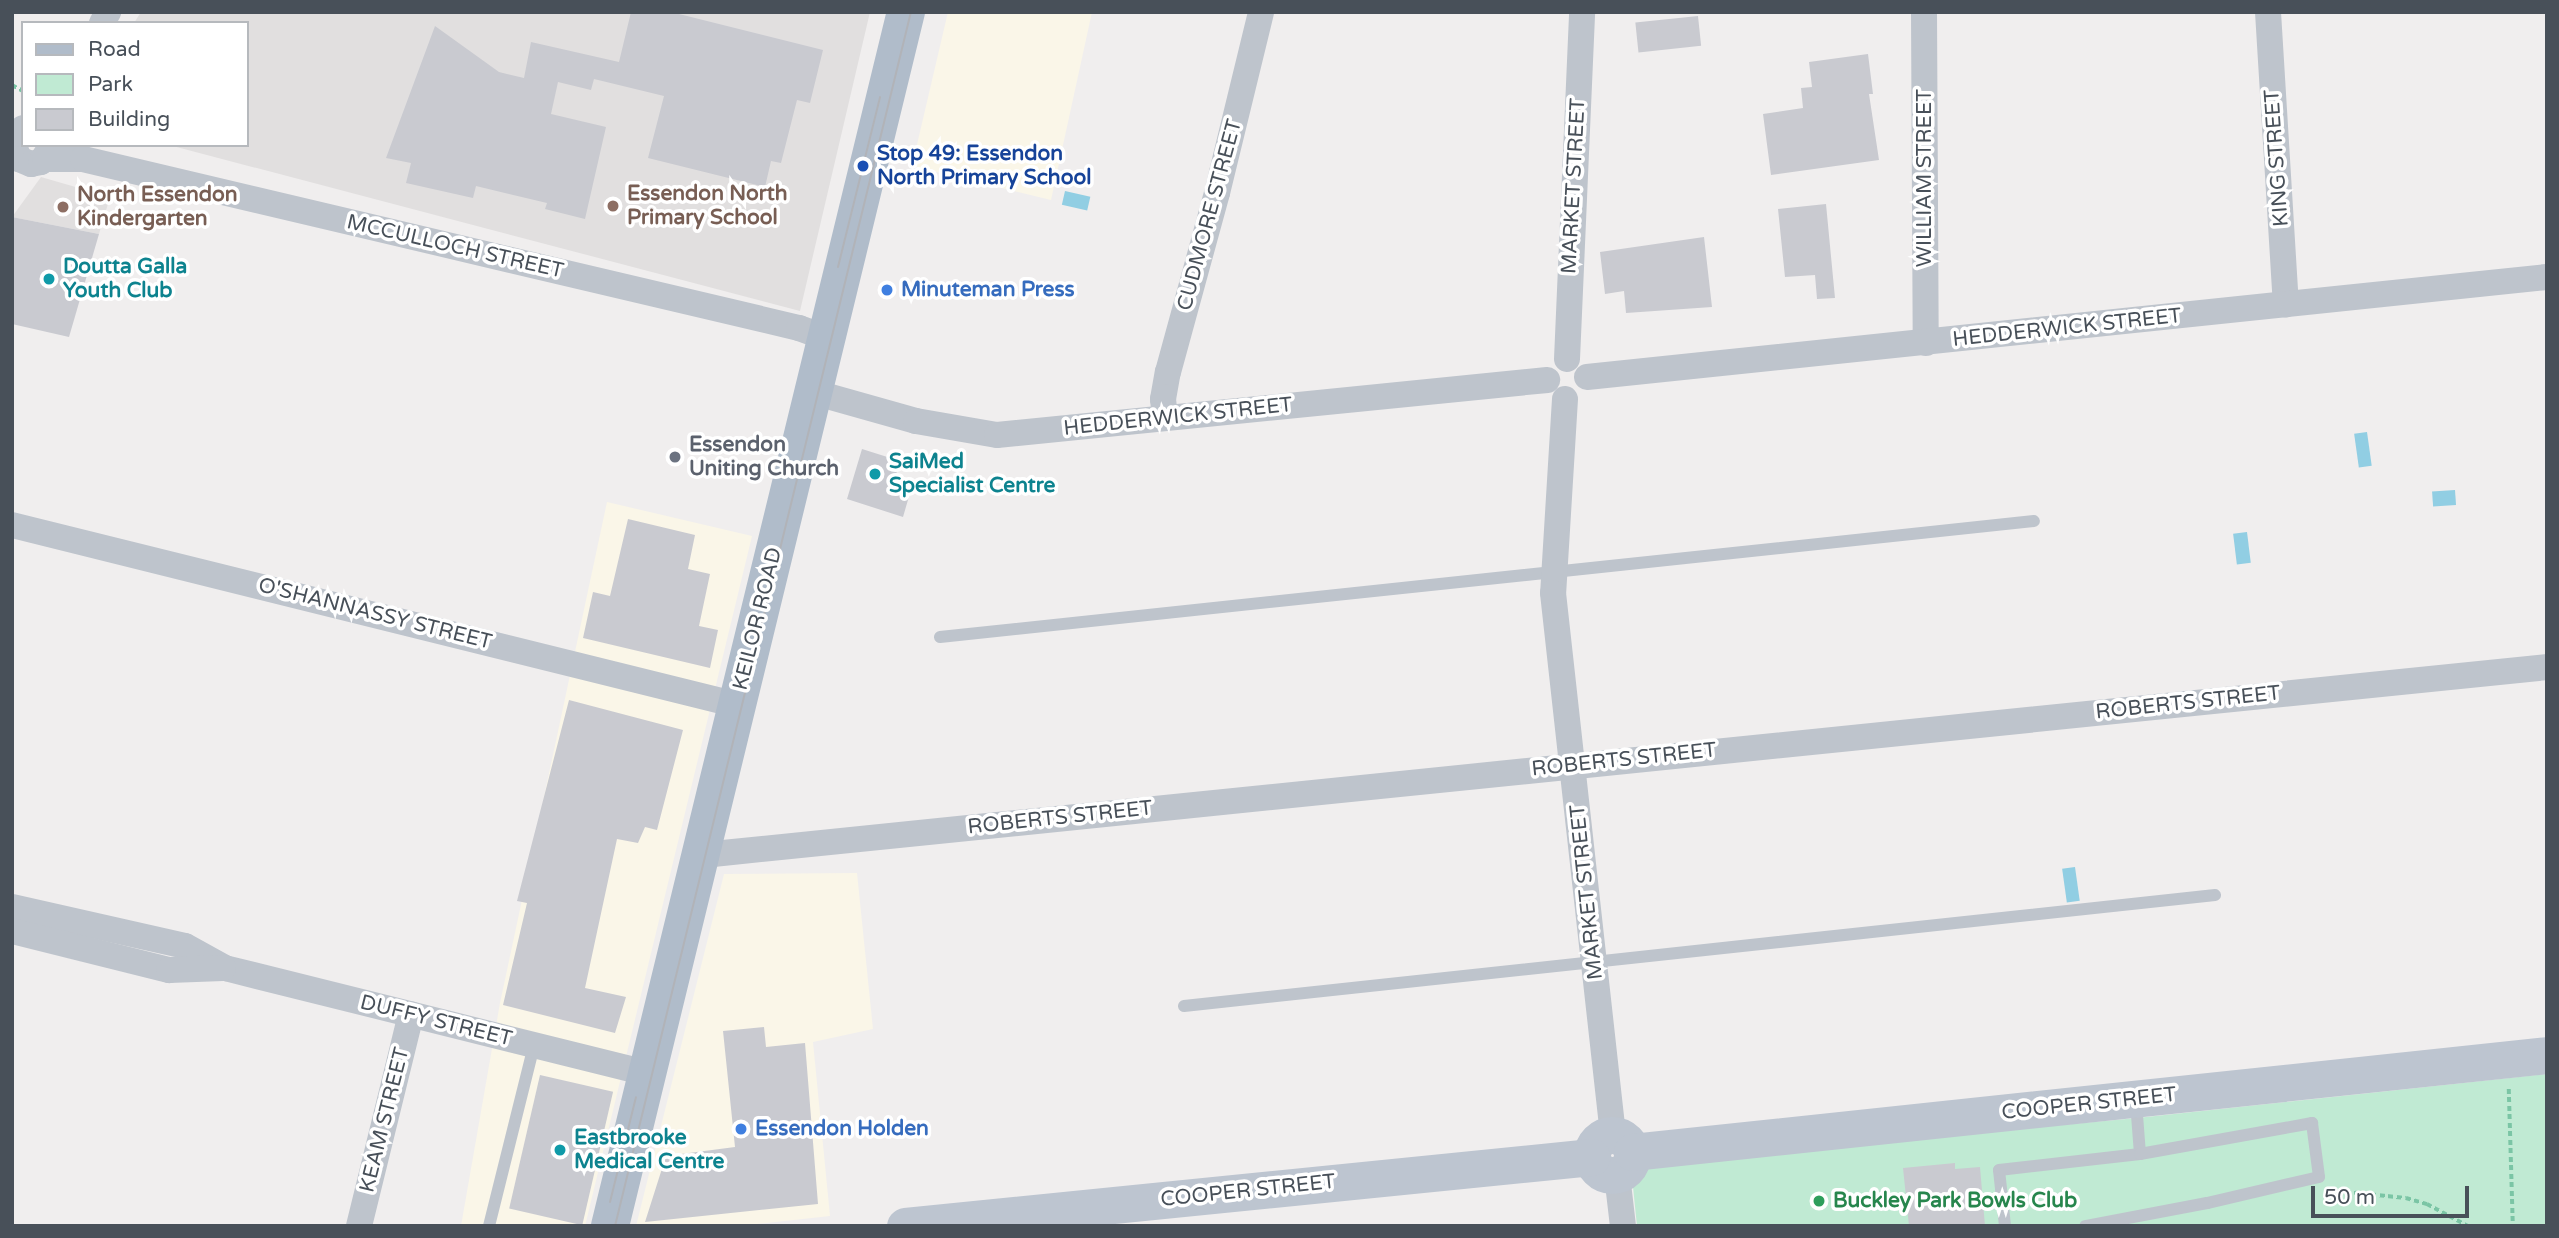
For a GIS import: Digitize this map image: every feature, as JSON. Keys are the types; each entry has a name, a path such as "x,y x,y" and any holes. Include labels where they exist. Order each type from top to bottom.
{"main road":[{"name":"KEILOR ROAD","path":"610,1226 906,12"}],"street":[{"name":"CUDMORE STREET","path":"1165,418 1163,399 1168,372 1217,193 1261,12"},
{"name":"MARKET STREET","path":"1567,359 1582,12"},
{"name":"WILLIAM STREET","path":"1924,12 1926,343"},
{"name":"KING STREET","path":"2268,12 2286,304"},
{"path":"21,131 13,142 32,159"},
{"name":"MCCULLOCH STREET","path":"32,159 83,159 799,328 827,338"},
{"name":"HEDDERWICK STREET","path":"1587,377 2547,277"},
{"path":"1567,359 1582,366 1587,377 1581,393 1565,399 1554,395 1547,380 1555,363 1567,359"},
{"name":"HEDDERWICK STREET","path":"813,393 916,421 997,435 1547,380"},
{"name":"MARKET STREET","path":"1565,399 1553,571 1623,1226"},
{"name":"O'SHANNASSY STREET","path":"12,525 737,705"},
{"name":"ROBERTS STREET","path":"701,850 713,854 2547,667"},
{"name":"DUFFY STREET","path":"12,907 185,946 225,968 647,1073"},
{"name":"DUFFY STREET","path":"12,931 169,970 225,968"},
{"name":"KEAM STREET","path":"359,1226 411,1014"},
{"name":"COOPER STREET","path":"905,1226 1614,1155 2547,1055"}],"lane":[{"path":"940,638 2034,521"},
{"path":"1184,1006 2215,895"},
{"path":"488,1226 534,1045"},
{"path":"2136,1099 2140,1154"},
{"path":"2005,1226 1999,1170 2140,1154 2312,1123 2319,1177 2180,1209 2085,1226"}],"path":[{"path":"2509,1089 2514,1226"},
{"path":"2327,1190 2406,1198 2427,1204 2468,1226"}],"shaded area":[{"name":"Essendon North Primary School","path":"141,12 870,12 800,311 177,147 248,147 248,21 135,21"},
{"path":"948,12 1092,12 1051,200 912,166"},
{"name":"North Essendon Kindergarten","path":"41,177 110,197 99,234 12,217"},
{"path":"607,502 752,536 585,1226 461,1226 500,1003"},
{"name":"Essendon Holden","path":"857,873 873,1029 813,1042 830,1216 738,1226 636,1226 724,874"}],"green space":[{"path":"2547,1074 2547,1226 1637,1226 1632,1177 1642,1164 2137,1118"}],"water":[{"path":"1065,191 1090,197 1087,210 1062,205"},
{"path":"2367,432 2372,466 2359,467 2354,434"},
{"path":"2455,490 2456,505 2433,507 2432,492"},
{"path":"2247,532 2251,563 2237,564 2233,534"},
{"path":"2075,867 2080,901 2067,902 2062,869"}],"building":[{"path":"631,12 671,12 823,50 810,103 797,100 781,163 771,161 765,187 648,158 664,96 594,79 591,90 558,82 551,114 606,127 585,219 545,209 547,203 476,186 473,198 406,183 411,163 386,158 435,26 499,72 524,78 531,42 619,62"},
{"path":"1698,16 1701,46 1638,52 1635,23"},
{"path":"1868,54 1873,94 1869,94 1879,160 1771,175 1763,114 1803,108 1801,88 1812,87 1809,62"},
{"path":"1826,204 1835,298 1817,299 1815,275 1785,277 1778,209"},
{"name":"Doutta Galla Youth Club","path":"12,217 99,234 69,337 12,324"},
{"path":"1704,237 1712,307 1626,313 1624,291 1605,294 1600,252"},
{"name":"SaiMed Specialist Centre","path":"862,449 900,461 892,488 910,493 903,517 847,499"},
{"path":"628,519 695,535 688,569 710,574 699,626 718,630 710,668 583,638 593,592 610,596"},
{"path":"569,700 683,730 657,830 645,827 638,843 617,839 585,988 626,997 615,1033 503,1005 527,903 517,901"},
{"path":"764,1027 766,1047 805,1043 818,1204 645,1222 666,1156 735,1147 723,1031"},
{"name":"Eastbrooke Medical Centre","path":"540,1075 613,1092 582,1225 509,1208"},
{"path":"1955,1163 1955,1169 1980,1167 1985,1226 1909,1226 1903,1168"}],"tram line":[{"path":"615,1226 911,12"},
{"path":"838,267 880,97"},
{"path":"610,1202 636,1097"}],"place":[{"name":"Stop 49: Essendon North Primary School","path":"863,166"},
{"name":"Essendon North Primary School","path":"613,206"},
{"name":"North Essendon Kindergarten","path":"63,207"},
{"name":"Doutta Galla Youth Club","path":"49,279"},
{"name":"Minuteman Press","path":"887,290"},
{"name":"Essendon Uniting Church","path":"675,457"},
{"name":"SaiMed Specialist Centre","path":"875,474"},
{"name":"Essendon Holden","path":"741,1129"},
{"name":"Eastbrooke Medical Centre","path":"560,1150"},
{"name":"Buckley Park Bowls Club","path":"1819,1201"}]}
